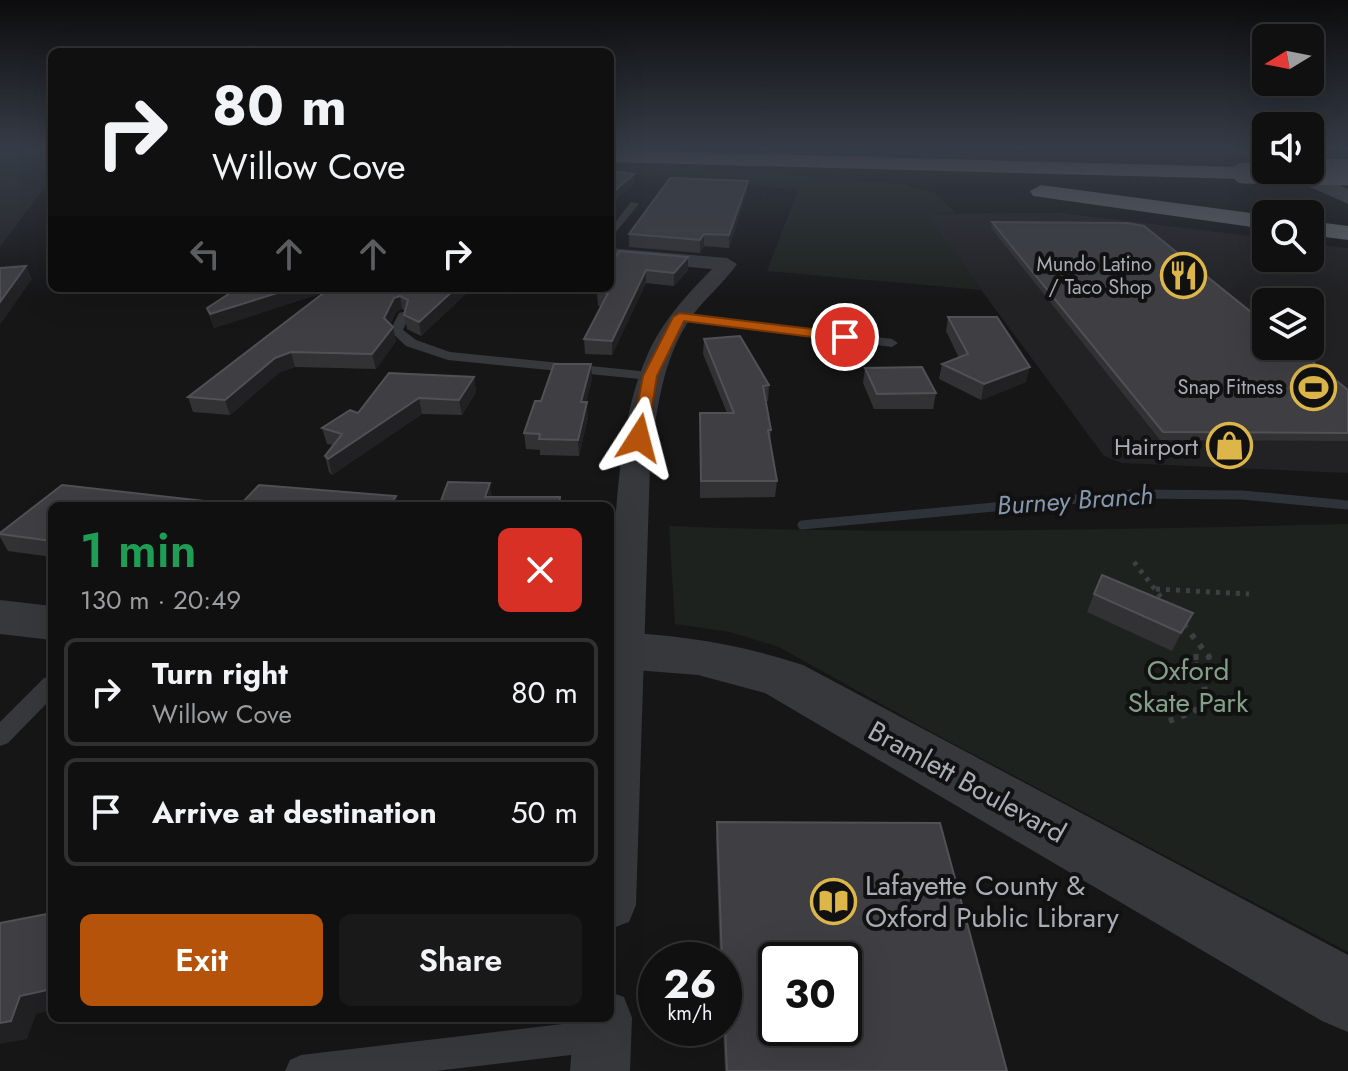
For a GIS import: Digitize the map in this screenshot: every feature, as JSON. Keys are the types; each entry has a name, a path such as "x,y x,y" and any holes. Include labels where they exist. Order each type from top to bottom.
{"highway":[{"path":"1089,198 1252,220"},
{"path":"1324,230 1348,233"}],"street":[{"path":"614,254 727,264 680,317 650,376 635,466 618,650 614,778"},
{"path":"0,617 48,623"},
{"name":"Bramlett Boulevard","path":"618,650 740,662 784,679 1348,995"}],"lane":[{"path":"614,231 634,204"},
{"path":"403,316 396,331 411,343 448,356 650,376"},
{"path":"680,317 892,343"},
{"path":"0,737 48,688"},
{"path":"301,1071 602,1041"}],"path":[{"path":"1134,562 1173,612"},
{"path":"1155,589 1249,594"},
{"path":"1169,721 1193,712 1206,701 1204,683 1192,657 1209,657 1182,623"}],"shaded area":[{"path":"0,198 37,198 0,247"},
{"path":"1062,213 1252,236 1252,272 1324,272 1324,245 1348,248 1348,473 1122,463 1104,456 925,214"}],"green space":[{"path":"795,198 940,198 956,213 926,214 981,290 767,271"},
{"name":"Oxford Skate Park","path":"1348,524 1348,952 935,734 779,647 730,632 675,624 669,526 924,531"}],"building":[{"path":"655,198 742,198 729,235 704,234 700,240 629,234"},
{"path":"992,222 1127,223 1144,226 1252,313 1252,360 1310,360 1348,390 1348,433 1163,432"},
{"path":"619,251 688,257 674,273 646,270 612,341 584,339 608,293 598,292 614,292 614,260"},
{"path":"26,266 0,302 0,268"},
{"path":"232,292 280,292 210,314 207,308"},
{"path":"325,292 452,292 419,322 404,315 408,300 400,296 394,298 384,318 393,327 372,354 291,352 275,358 225,400 188,397"},
{"path":"948,317 997,317 1030,367 984,384 942,364 968,354"},
{"path":"740,336 769,385 763,386 777,481 701,481 700,413 734,413 704,339"},
{"path":"554,364 591,364 581,402 587,402 578,440 539,439 540,434 524,433 535,401 541,401"},
{"path":"922,367 936,393 877,394 865,368"},
{"path":"389,373 474,377 459,400 419,398 328,459 325,456 342,434 322,428 350,410 358,413"},
{"path":"448,482 490,483 485,497 560,497 559,502 440,502"},
{"path":"62,485 213,502 48,502 48,540 0,533"},
{"path":"259,485 396,496 392,502 243,502"},
{"path":"1102,575 1193,613 1181,633 1094,594"},
{"name":"Lafayette County & Oxford Public Library","path":"717,822 940,823 1007,1071 727,1071 726,1046 742,1046 742,942 721,942"},
{"path":"48,914 48,990 20,996 11,1021 0,1023 0,923"}],"waterway":[{"name":"Burney Branch","path":"802,525 1131,494 1242,495 1348,505"}],"place":[{"name":"Mundo Latino / Taco Shop","path":"1183,276"},
{"name":"Snap Fitness","path":"1314,387"},
{"name":"Hairport","path":"1229,446"},
{"name":"Lafayette County & Oxford Public Library","path":"834,901"}],"route":[{"path":"639,438 650,376 680,317 845,337"}]}
